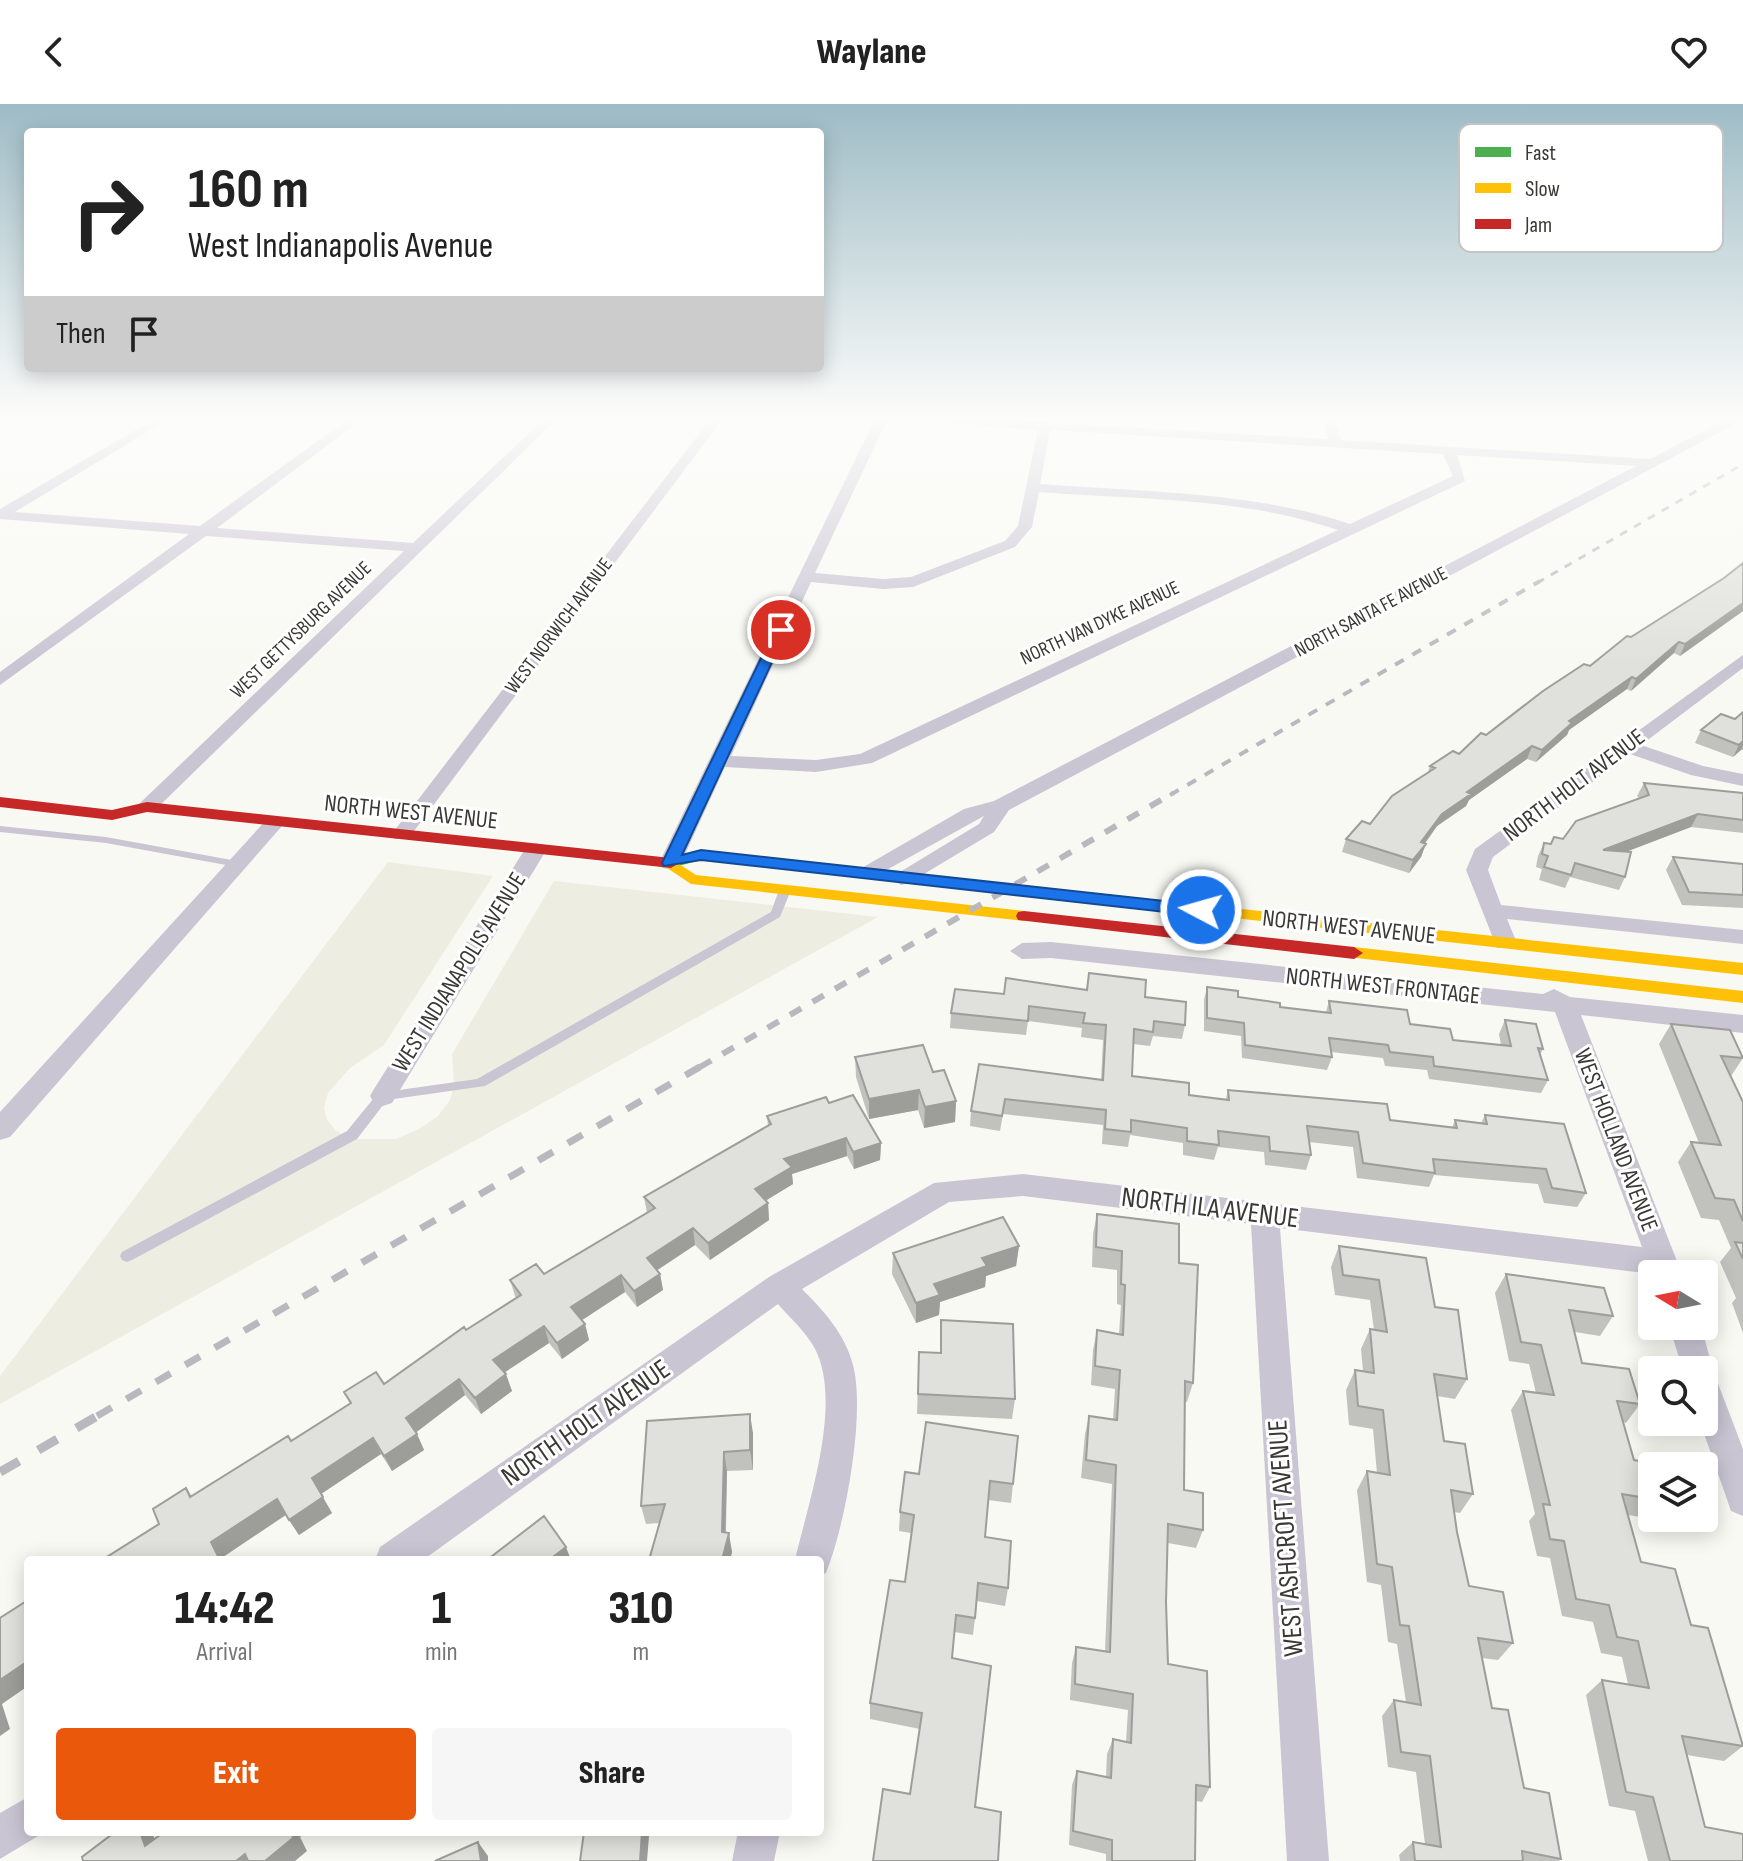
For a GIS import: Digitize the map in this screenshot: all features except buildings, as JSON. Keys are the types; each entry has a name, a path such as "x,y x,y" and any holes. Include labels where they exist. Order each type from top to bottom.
{"main road":[{"name":"NORTH WEST AVENUE","path":"121,792 136,794 147,807"},
{"name":"NORTH WEST AVENUE","path":"0,802 112,815 147,807 670,863 701,855 1743,969"},
{"name":"NORTH WEST AVENUE","path":"670,863 691,879 1743,997"},
{"path":"785,890 812,880 882,885 901,878"},
{"path":"1505,943 1515,970"}],"street":[{"path":"0,515 27,499"},
{"path":"0,680 248,499"},
{"name":"WEST GETTYSBURG AVENUE","path":"147,807 468,499"},
{"name":"WEST NORWICH AVENUE","path":"401,835 656,499"},
{"path":"670,863 843,499"},
{"path":"805,577 892,584 932,578 1014,542 1025,527 1031,499"},
{"path":"1179,499 1271,506 1349,529"},
{"name":"NORTH VAN DYKE AVENUE","path":"720,761 816,766 865,759 1414,499"},
{"name":"NORTH SANTA FE AVENUE","path":"864,873 971,813 1001,806 1587,499"},
{"path":"0,515 417,548"},
{"name":"NORTH HOLT AVENUE","path":"1505,943 1477,870 1483,854 1743,660"},
{"path":"1626,746 1698,771 1743,780"},
{"name":"NORTH SANTA FE AVENUE","path":"901,878 987,828 1001,806"},
{"path":"0,1130 275,822"},
{"name":"WEST INDIANAPOLIS AVENUE","path":"383,1096 536,849"},
{"path":"1495,911 1743,937"},
{"name":"NORTH WEST FRONTAGE","path":"1022,951 1051,950 1743,1024"},
{"path":"1515,970 1565,1006 1605,981"},
{"name":"WEST HOLLAND AVENUE","path":"1565,1006 1662,1260"},
{"name":"NORTH ILA AVENUE","path":"780,1286 944,1191 1023,1185 1638,1264"},
{"name":"WEST ASHCROFT AVENUE","path":"1265,1215 1308,1861"},
{"path":"780,1286 828,1342 840,1375 839,1423 814,1556"},
{"name":"NORTH HOLT AVENUE","path":"399,1556 780,1286"},
{"path":"1718,1425 1743,1499"},
{"path":"0,1838 24,1821"},
{"path":"753,1861 758,1836"}],"lane":[{"path":"0,829 106,840 237,864"},
{"path":"127,1256 352,1135 383,1096 480,1083 776,914 785,890"}],"shaded area":[{"path":"388,862 493,876 384,1045 350,1068 328,1093 324,1107 327,1120 336,1131 352,1139 396,1139 438,1116 450,1100 454,1085 452,1054 554,881 878,917 0,1404 0,1376"}],"railway":[{"path":"1537,583 1682,499"},
{"path":"1170,795 1540,581"},
{"path":"700,1067 1173,793"},
{"path":"97,1416 703,1065"},
{"path":"0,1472 101,1414"}],"traffic: fast":[{"path":"671,863 701,855 1186,908"}],"traffic: slow":[{"path":"670,863 691,879 1024,916"},
{"path":"1186,908 1743,969"},
{"path":"1354,953 1743,997"}],"traffic: jam":[{"path":"0,802 112,815 147,807 671,863"},
{"path":"1024,916 1354,953"}],"route":[{"path":"781,630 670,863 701,855 1201,910"}]}
